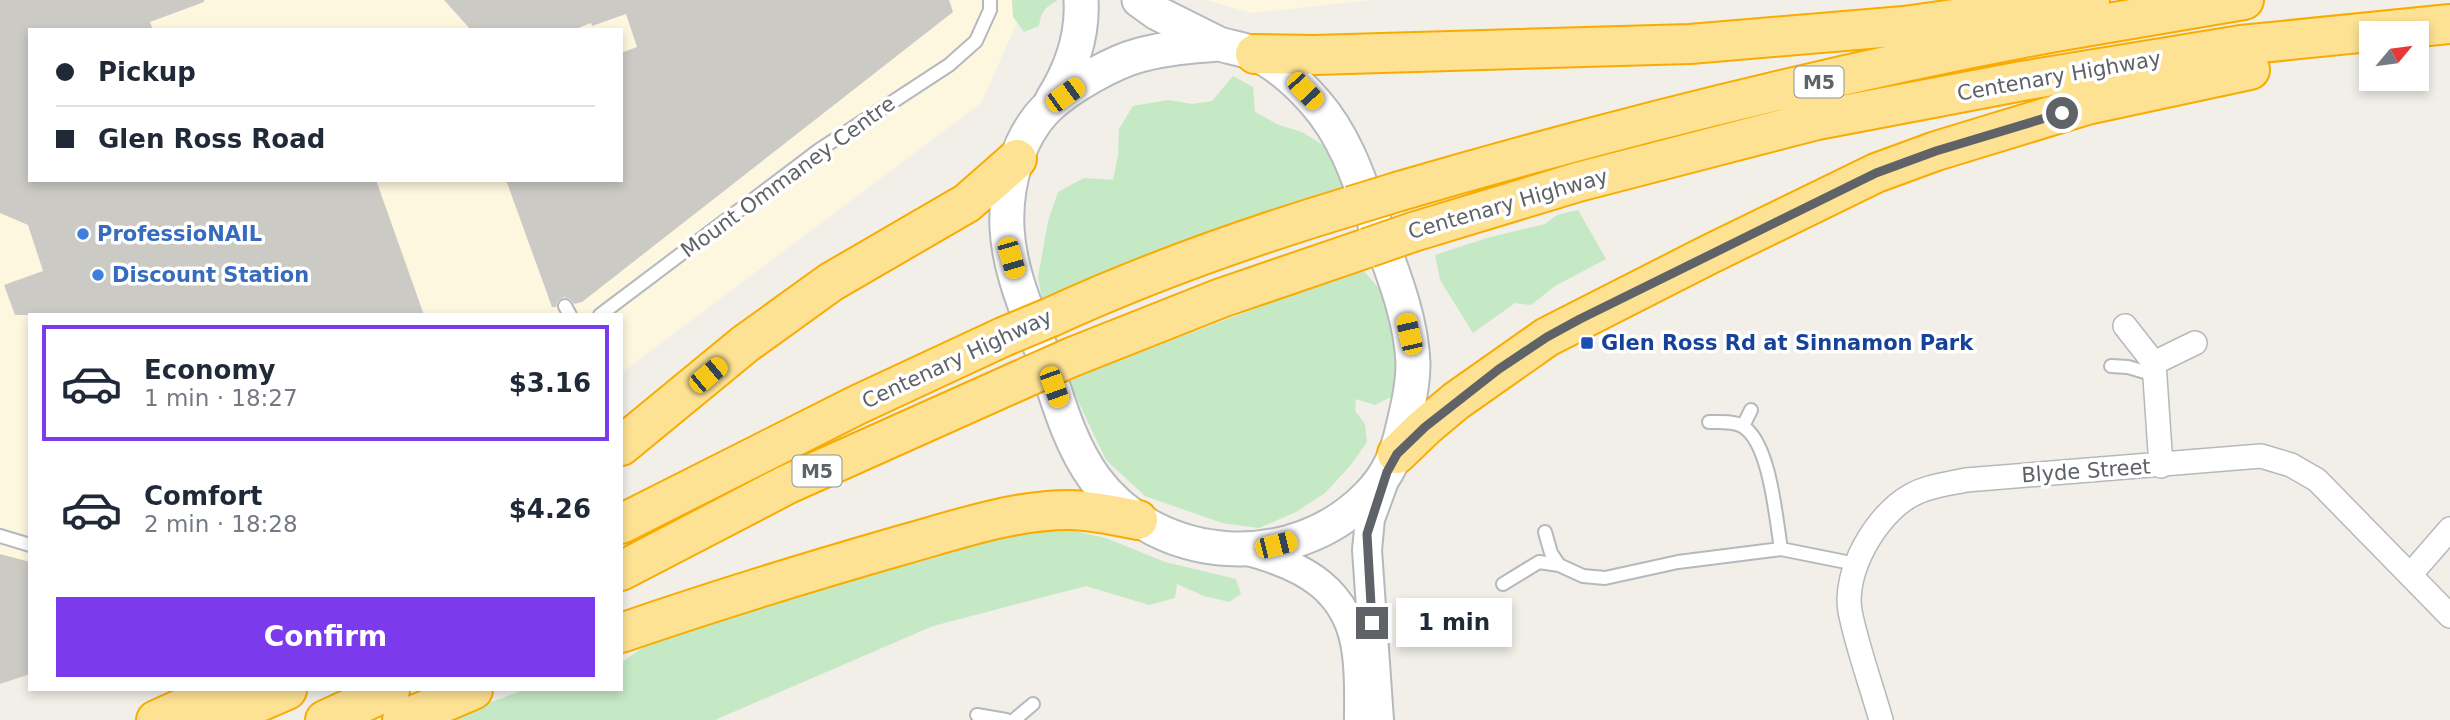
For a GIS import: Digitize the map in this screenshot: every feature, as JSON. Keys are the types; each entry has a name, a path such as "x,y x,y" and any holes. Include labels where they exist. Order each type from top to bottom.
{"highway":[{"path":"1255,54 1314,55 1689,44 1904,26 2090,0"},
{"name":"Centenary Highway","path":"623,523 857,405 1003,337 1122,284 1273,229 1631,127 1893,65 2054,33 2244,0"},
{"name":"Centenary Highway","path":"623,570 788,484 1072,357 1221,298 1413,232 1578,182 1817,120 2049,76 2241,45 2450,24"},
{"path":"1392,463 1425,427 1456,401 1547,337 1855,183 1936,151 2087,105 2213,76 2278,65 2305,39"},
{"path":"623,444 745,344 831,282 967,203 1017,159"},
{"path":"623,632 749,590 922,539 995,521 1038,512 1071,510 1138,520"},
{"path":"156,720 220,691"},
{"path":"218,720 285,691"},
{"path":"326,720 388,691"},
{"path":"402,720 471,691"}],"main road":[{"path":"1081,0 1081,26 1074,55 1059,89 1028,135 1017,159 1007,206 1011,258 1018,285 1072,438 1085,465 1108,495 1138,520 1154,529 1191,544 1244,550 1307,537 1347,515 1369,495 1392,463 1411,391 1413,363 1402,301 1359,178 1341,139 1318,106 1290,78 1255,54 1219,44 1157,13 1139,0"},
{"path":"1047,108 1084,82 1121,61 1153,52 1219,44"}],"street":[{"path":"2125,326 2154,369 2161,466"},
{"path":"2154,369 2195,342"},
{"name":"Blyde Street","path":"1881,720 1850,608 1856,564 1873,531 1908,496 1934,486 1966,480 2261,456 2291,465 2317,480 2450,616"},
{"path":"1379,720 1367,542 1370,519 1392,463"},
{"path":"2410,575 2450,529"},
{"path":"1244,550 1279,559 1303,570 1318,580 1340,606 1354,638 1358,657 1359,720"}],"lane":[{"name":"Mount Ommaney Centre","path":"603,313 818,150 949,65 976,41 990,10 990,0"},
{"path":"2111,366 2154,369"},
{"path":"1743,426 1751,410"},
{"path":"1709,422 1727,422 1743,426 1755,443 1770,472 1781,549"},
{"path":"1545,532 1551,553 1559,565"},
{"path":"0,536 28,544"},
{"path":"1503,584 1539,562 1559,565 1583,576 1605,578 1678,562 1781,549 1856,564"},
{"path":"1014,720 1032,704"},
{"path":"977,715 1006,720"}],"shaded area":[{"path":"0,0 1027,0 981,103 623,372 623,313 28,313 28,673 0,684"},
{"path":"1206,0 1371,0 1251,13"}],"green space":[{"path":"1012,0 1057,1 1044,10 1039,26 1024,32 1013,17"},
{"path":"1233,76 1253,87 1255,112 1279,125 1302,132 1328,148 1352,188 1043,306 1038,277 1048,221 1058,192 1084,178 1113,180 1119,129 1133,106 1168,100 1192,104 1212,101"},
{"path":"1578,210 1606,259 1555,286 1531,305 1515,303 1473,333 1440,280 1435,255 1487,238 1545,224 1557,215"},
{"path":"1361,268 1384,294 1391,318 1397,380 1391,397 1375,405 1356,399 1355,411 1365,424 1367,442 1350,466 1325,493 1296,512 1259,528 1222,523 1145,496 1106,460 1069,382 1096,369"},
{"path":"1047,525 1106,538 1165,562 1236,579 1241,594 1229,602 1204,596 1177,584 1175,598 1149,605 1086,586 933,626 715,720 445,720 520,691 623,691 623,662 649,643 970,538"}],"building":[{"path":"0,0 204,0 150,22 152,28 28,28 28,182 377,182 423,313 15,315 4,285 43,271 28,225 0,213"},
{"path":"444,0 949,0 953,12 582,302 574,304 564,297 558,301 556,307 552,307 507,182 623,182 623,52 637,47 626,14 578,28 469,28"},
{"path":"0,554 28,561 28,675 0,684"}],"place":[{"name":"ProfessioNAIL","path":"83,234"},
{"name":"Discount Station","path":"98,275"},
{"name":"Glen Ross Rd at Sinnamon Park","path":"1587,343"}],"route":[{"path":"1372,623 1367,534 1387,472 1397,454 1425,427 1499,369 1580,319 1834,192 1936,151 2062,113"}]}
